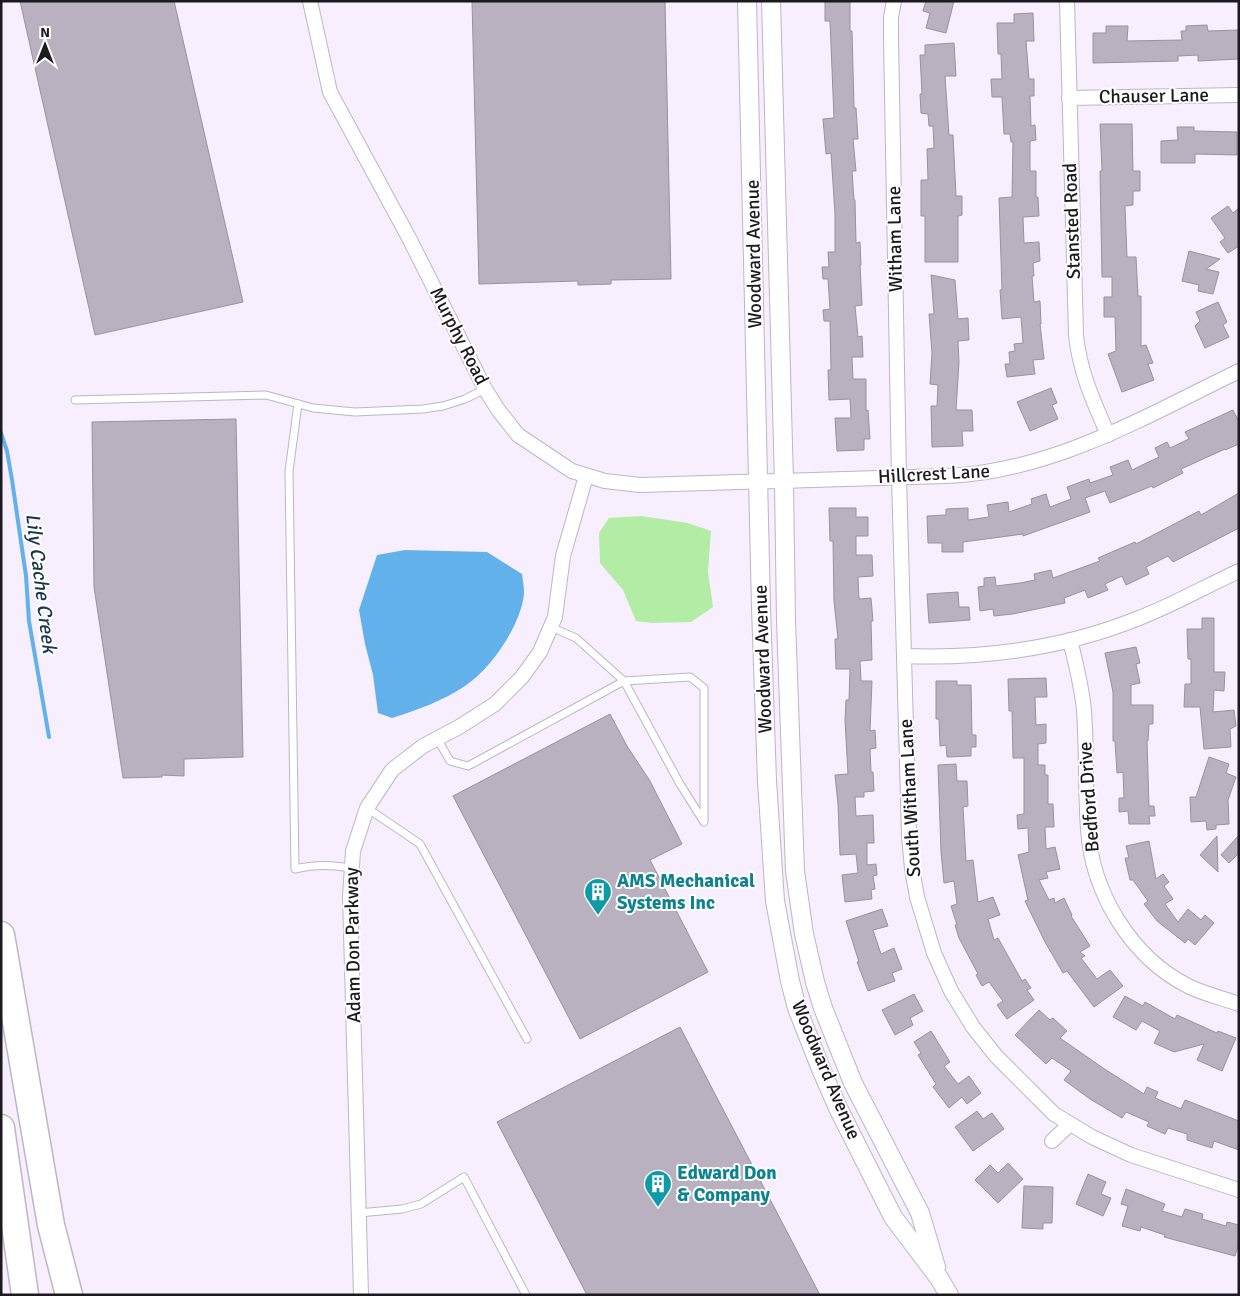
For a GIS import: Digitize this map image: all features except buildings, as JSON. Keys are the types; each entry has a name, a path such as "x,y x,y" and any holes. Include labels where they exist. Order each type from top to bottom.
{"highway":[{"path":"1,936 51,1225 69,1295"},
{"path":"1,1128 25,1295"}],"street":[{"name":"Murphy Road","path":"310,1 330,92 409,238 485,389 518,435 572,471 605,482 640,485 759,482"},
{"name":"Woodward Avenue","path":"748,1 761,607 767,782 775,901 797,1008 820,1069 894,1217 939,1278 949,1295"},
{"name":"Woodward Avenue","path":"772,1 786,621 795,871 804,934 815,982 834,1038 853,1083 920,1213 939,1278"},
{"name":"Witham Lane","path":"894,1 891,17 891,39 899,477"},
{"name":"Stansted Road","path":"1067,1 1075,318 1078,358 1088,389 1108,435"},
{"name":"Chauser Lane","path":"1069,98 1239,95"},
{"name":"Hillcrest Lane","path":"759,482 961,476 1005,469 1052,457 1108,435 1239,371"},
{"name":"Adam Don Parkway","path":"361,1295 350,896 353,851 367,808 392,770 423,746 496,704 522,677 540,652 556,617 563,556 586,476"},
{"name":"South Witham Lane","path":"899,477 909,825 912,869 917,898 934,953 951,990 973,1027 996,1056 1054,1114 1092,1137 1131,1155 1239,1190"},
{"path":"904,656 953,657 981,655 1034,648 1070,640 1138,619 1239,571"},
{"name":"Bedford Drive","path":"1070,640 1080,679 1084,713 1088,830 1098,880 1109,906 1132,941 1169,974 1189,986 1239,1004"},
{"path":"1052,1141 1070,1124"}],"lane":[{"path":"76,400 266,395 298,404 355,412 423,409 443,406 465,399 485,389"},
{"path":"298,404 289,471 295,869 311,865 352,868"},
{"path":"437,738 450,761 468,766 624,681 690,678 704,688 704,822 680,784 624,681 576,638 551,628"},
{"path":"367,808 420,844 527,1039"},
{"path":"359,1213 402,1209 421,1204 464,1177 526,1295"}],"green space":[{"path":"641,516 688,523 711,531 708,572 713,607 691,622 653,623 636,621 623,590 600,563 599,533 609,518"}],"water":[{"path":"405,550 487,552 522,574 524,594 522,606 511,632 485,669 465,686 439,701 392,718 378,713 373,675 359,610 377,555"}],"waterway":[{"name":"Lily Cache Creek","path":"1,433 7,451 12,480 26,576 29,621 49,737"}],"place":[{"name":"AMS Mechanical Systems Inc","path":"598,916"},
{"name":"Edward Don & Company","path":"658,1208"}]}
